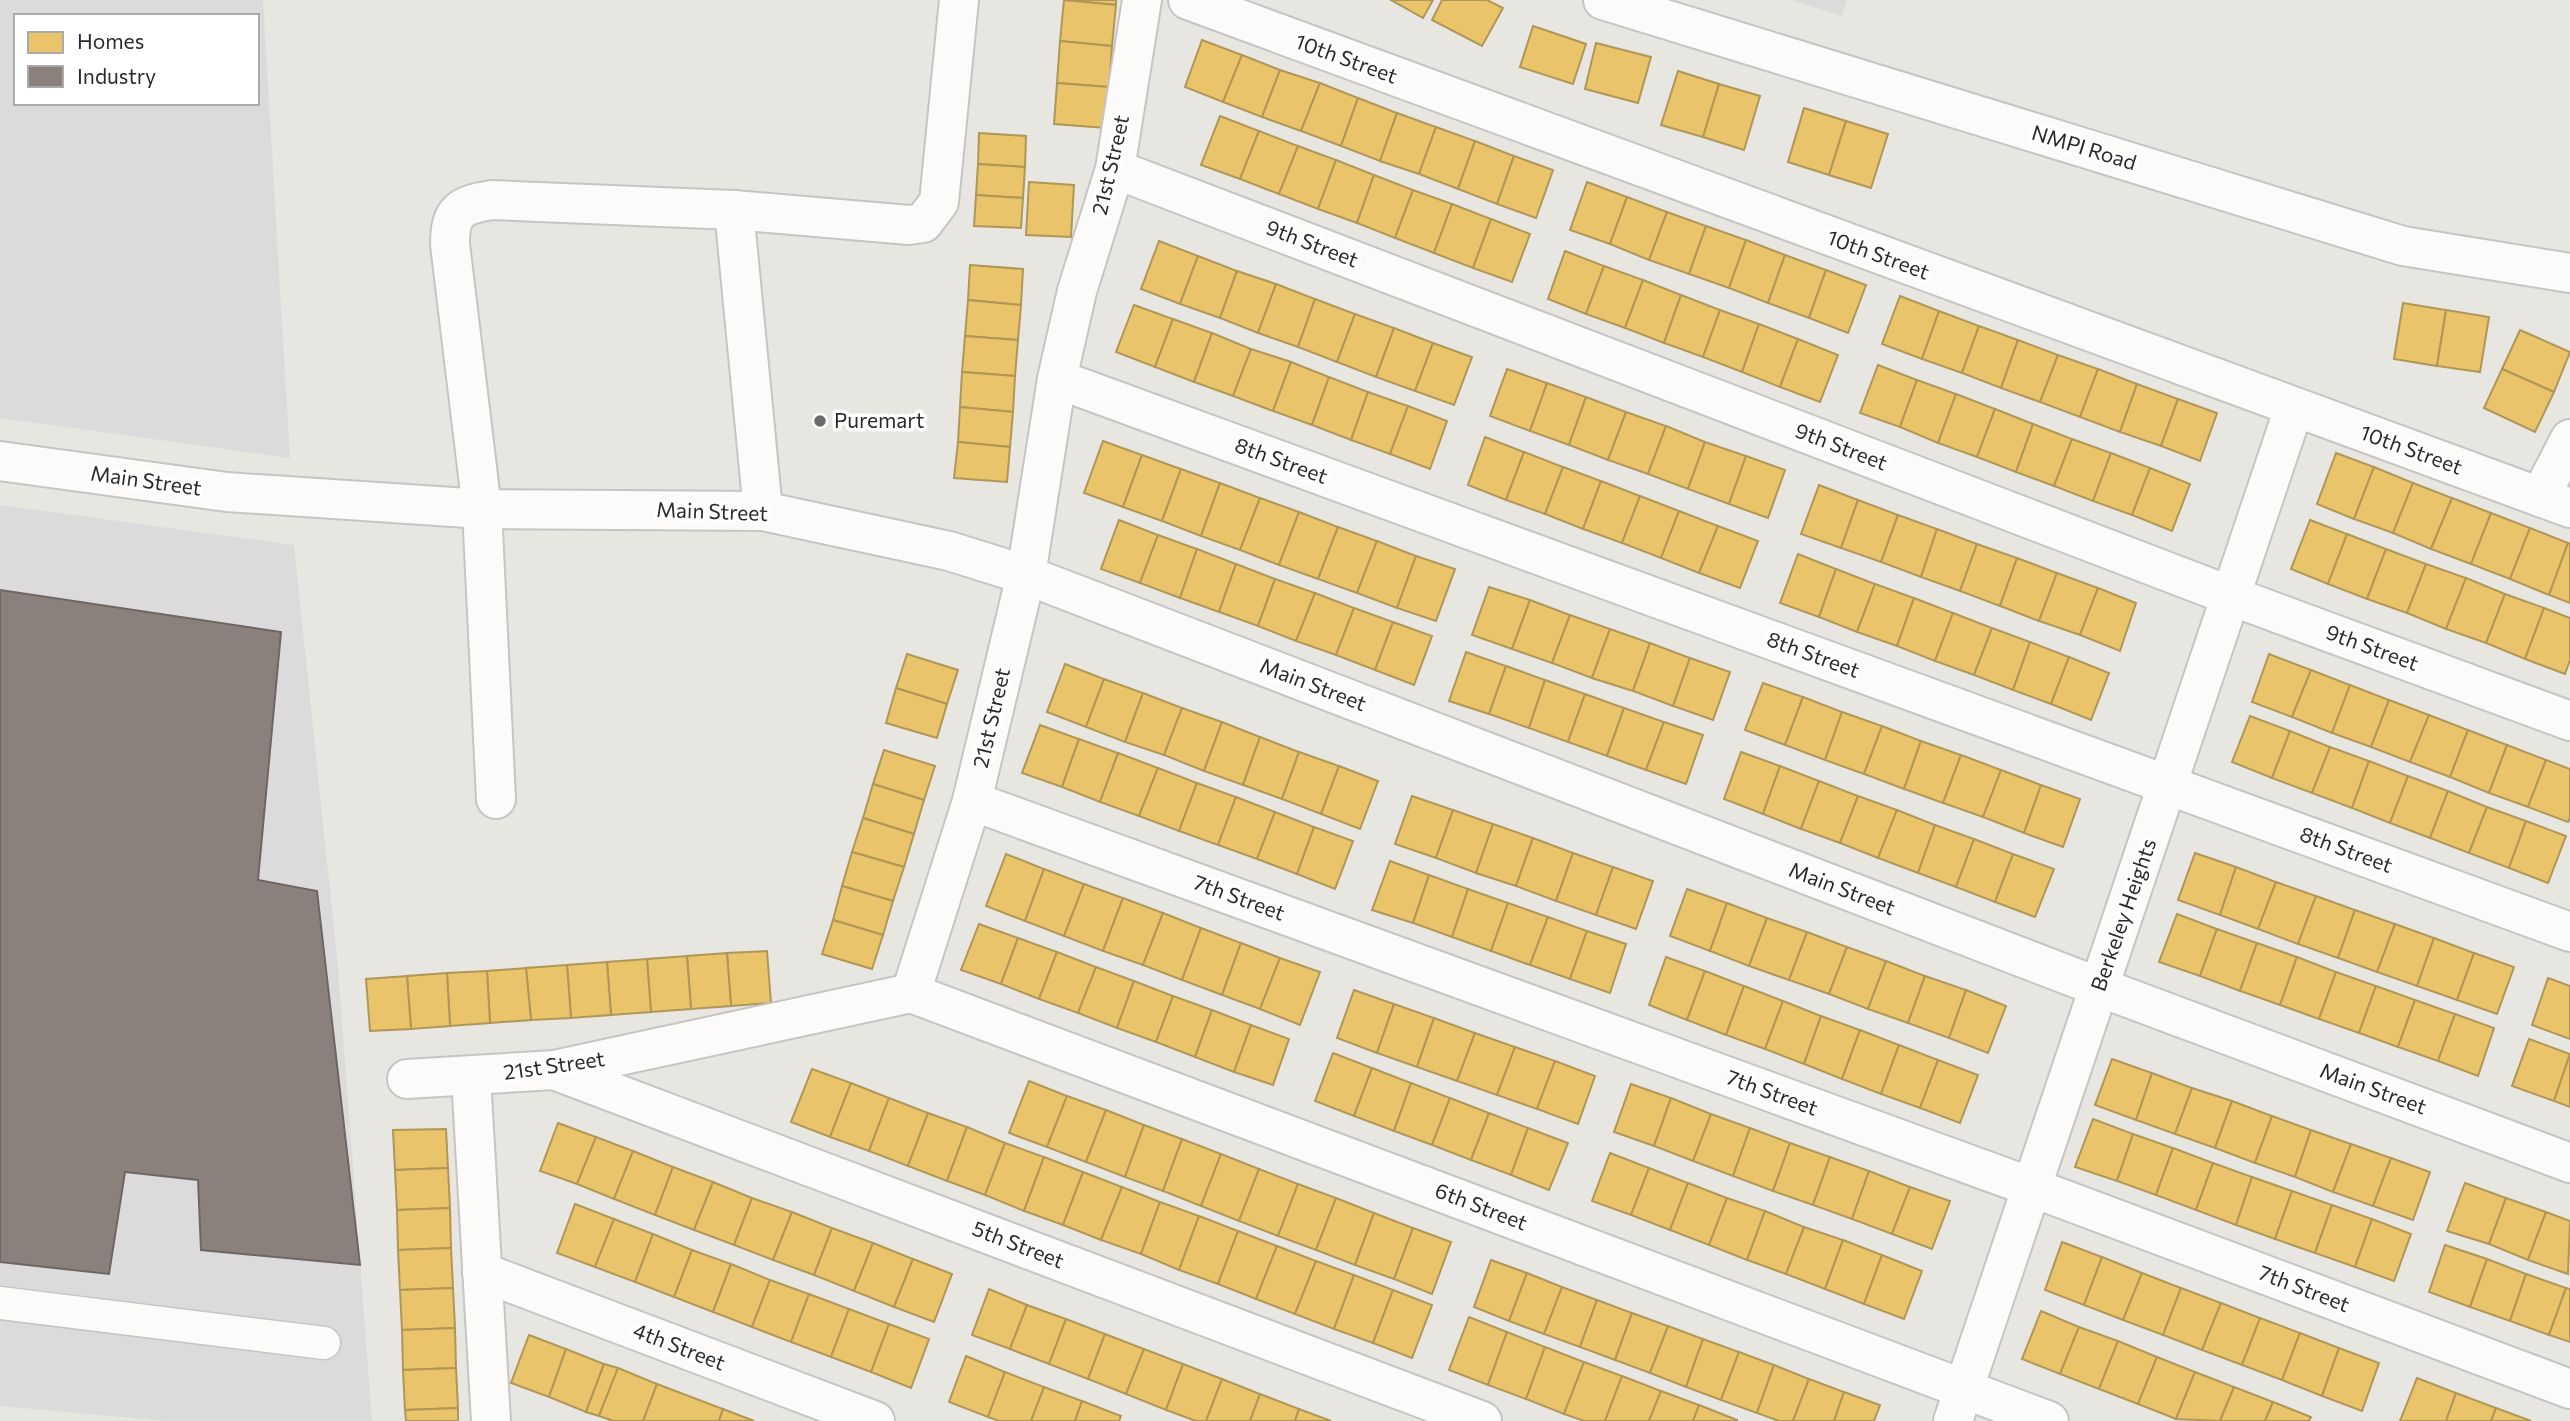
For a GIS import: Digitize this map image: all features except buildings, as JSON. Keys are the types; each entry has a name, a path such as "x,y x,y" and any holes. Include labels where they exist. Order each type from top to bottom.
{"street":[{"path":"496,799 482,509 450,244 450,227 456,212 468,204 492,200 734,210 909,225 923,222 939,202 959,0"},
{"name":"21st Street","path":"407,1079 554,1070 911,993 972,801 1026,575 1056,379 1077,291 1115,169 1142,0"},
{"name":"10th Street","path":"1188,0 2555,502"},
{"name":"NMPI Road","path":"1603,0 2403,246 2570,273"},
{"name":"9th Street","path":"1115,169 2231,596 2570,721"},
{"path":"734,210 763,511"},
{"name":"8th Street","path":"1056,379 2570,932"},
{"name":"Berkeley Heights","path":"1959,1405 2294,408"},
{"path":"2555,502 2570,439"},
{"name":"Main Street","path":"0,461 227,492 482,509 763,511 949,551 1026,575 2099,987 2570,1163"},
{"name":"7th Street","path":"972,801 2031,1187 2570,1389"},
{"name":"6th Street","path":"911,993 1959,1405 2049,1421"},
{"name":"5th Street","path":"554,1070 1482,1421"},
{"path":"471,1077 491,1421"},
{"name":"4th Street","path":"482,1272 875,1421"}],"lane":[{"path":"0,1303 324,1343"}],"shaded area":[{"path":"0,0 263,0 290,458 0,418"},
{"path":"1792,0 1847,0 1842,16"},
{"path":"0,505 294,545 338,968 372,1421 168,1421 0,1406"}],"place":[{"name":"Puremart","path":"820,421"}]}
